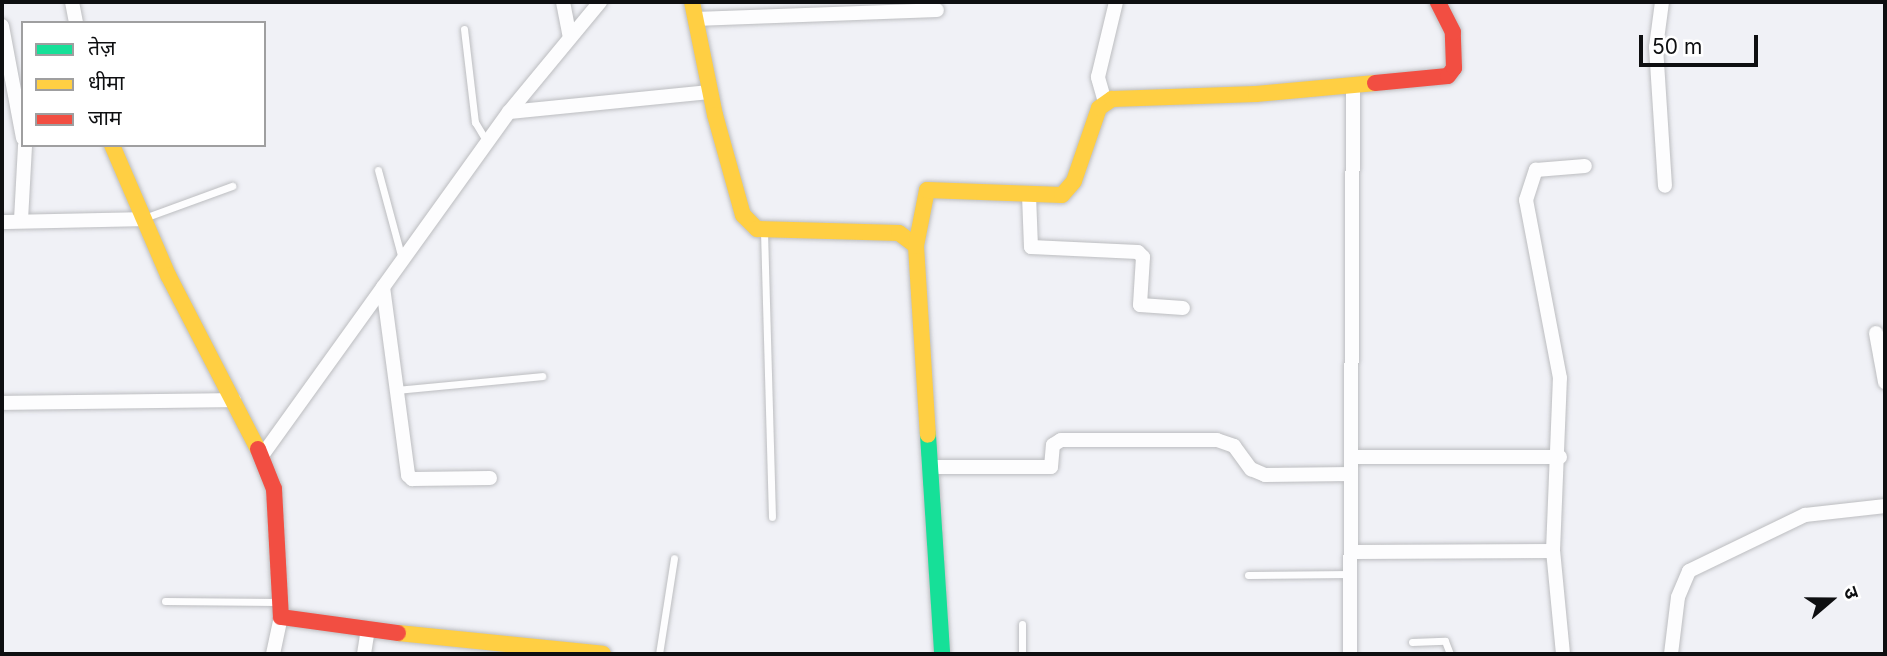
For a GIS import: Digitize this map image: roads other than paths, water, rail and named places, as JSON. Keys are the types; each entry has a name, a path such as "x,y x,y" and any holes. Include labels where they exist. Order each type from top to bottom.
{"street":[{"path":"72,2 76,21"},
{"path":"563,2 570,37"},
{"path":"261,457 509,112 600,2"},
{"path":"692,2 710,92 743,215 764,230 899,233 916,246"},
{"path":"942,654 916,246 927,190 1062,195 1074,181 1105,102 1098,77 1116,2"},
{"path":"1105,102 1353,87 1448,76 1454,68 1452,32 1438,2"},
{"path":"1662,2 1656,47 1665,186"},
{"path":"695,19 937,10"},
{"path":"2,26 13,102 21,131"},
{"path":"1350,654 1353,87"},
{"path":"509,112 710,92"},
{"path":"21,220 25,147"},
{"path":"113,147 142,219 234,400 274,489 279,609 273,654"},
{"path":"1563,654 1553,551 1560,457 1557,345 1528,231 1526,200 1536,170 1585,166"},
{"path":"1029,195 1031,247 1138,252 1143,257 1140,305 1183,309"},
{"path":"2,222 142,219"},
{"path":"383,287 410,478 490,478"},
{"path":"1876,333 1885,382"},
{"path":"2,403 234,400"},
{"path":"932,467 1051,467 1053,445 1061,440 1217,440 1234,446 1251,469 1265,475 1351,474"},
{"path":"1351,457 1560,457"},
{"path":"1671,654 1678,597 1689,571 1805,515 1885,506"},
{"path":"1352,552 1553,551"},
{"path":"279,609 287,621 603,654"},
{"path":"364,654 368,628"}],"lane":[{"path":"464,29 475,122 487,142"},
{"path":"378,170 402,260"},
{"path":"142,219 232,186"},
{"path":"764,230 772,517"},
{"path":"397,390 542,376"},
{"path":"659,654 674,558"},
{"path":"1248,575 1351,574"},
{"path":"165,601 279,609"},
{"path":"1022,624 1022,654"},
{"path":"1412,642 1445,641 1450,654"}]}
